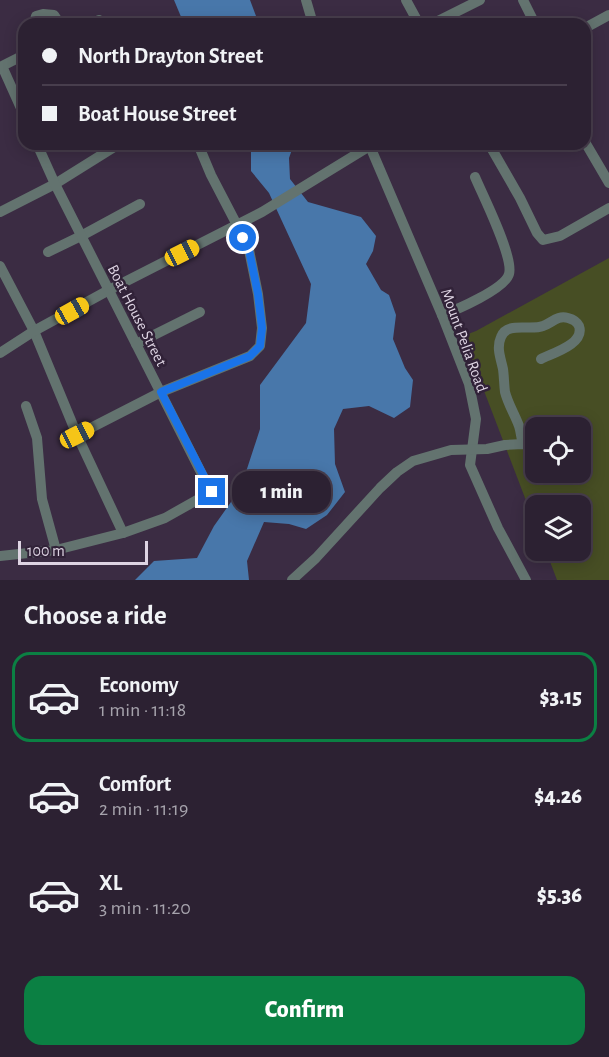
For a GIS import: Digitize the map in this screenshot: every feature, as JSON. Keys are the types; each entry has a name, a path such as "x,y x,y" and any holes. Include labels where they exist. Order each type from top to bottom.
{"street":[{"path":"306,0 311,18"},
{"path":"406,0 416,18"},
{"path":"523,0 532,18"},
{"path":"443,18 473,2"},
{"path":"36,18 44,14 54,15 56,18"},
{"path":"591,25 609,15"},
{"path":"18,58 2,66 18,102"},
{"name":"Boat House Street","path":"0,556 56,550 123,533 165,518 212,492 81,236 40,150"},
{"path":"0,212 55,184 109,150"},
{"path":"77,435 161,392 250,356 260,346 262,328 249,250 201,150"},
{"path":"0,353 34,331 109,290 262,212 361,150"},
{"name":"Mount Pelia Road","path":"373,150 469,384 476,419 470,465 498,528 526,580"},
{"path":"492,150 537,233 543,240 560,236 609,208"},
{"path":"590,150 609,183"},
{"path":"442,315 470,304 504,281 509,273 503,240 476,177"},
{"path":"48,252 140,204"},
{"path":"0,266 34,331 77,435 123,533"},
{"path":"136,344 200,312"},
{"path":"292,580 316,558 380,488 413,461 451,450 487,449 523,444 506,393 499,353 500,338 504,331 509,329 542,326 560,318 574,320 579,332 579,337 574,343 541,359"},
{"path":"26,406 37,438 42,499 56,550"}],"green space":[{"path":"609,258 609,580 557,580 550,561 591,561 591,495 525,495 525,498 463,336"}],"water":[{"path":"174,0 250,0 257,18 182,18"},
{"path":"251,150 292,150 289,158 290,179 308,202 361,217 376,236 373,251 366,264 381,290 389,295 396,315 393,339 405,368 413,380 410,407 394,418 369,406 343,409 334,429 335,464 345,492 327,515 306,529 289,524 264,522 247,561 249,580 135,580 154,561 197,558 244,478 260,429 260,385 306,323 311,284 269,193 251,171"}],"route":[{"path":"212,492 161,392 250,356 260,346 262,328 258,294 249,250 243,238"}]}
